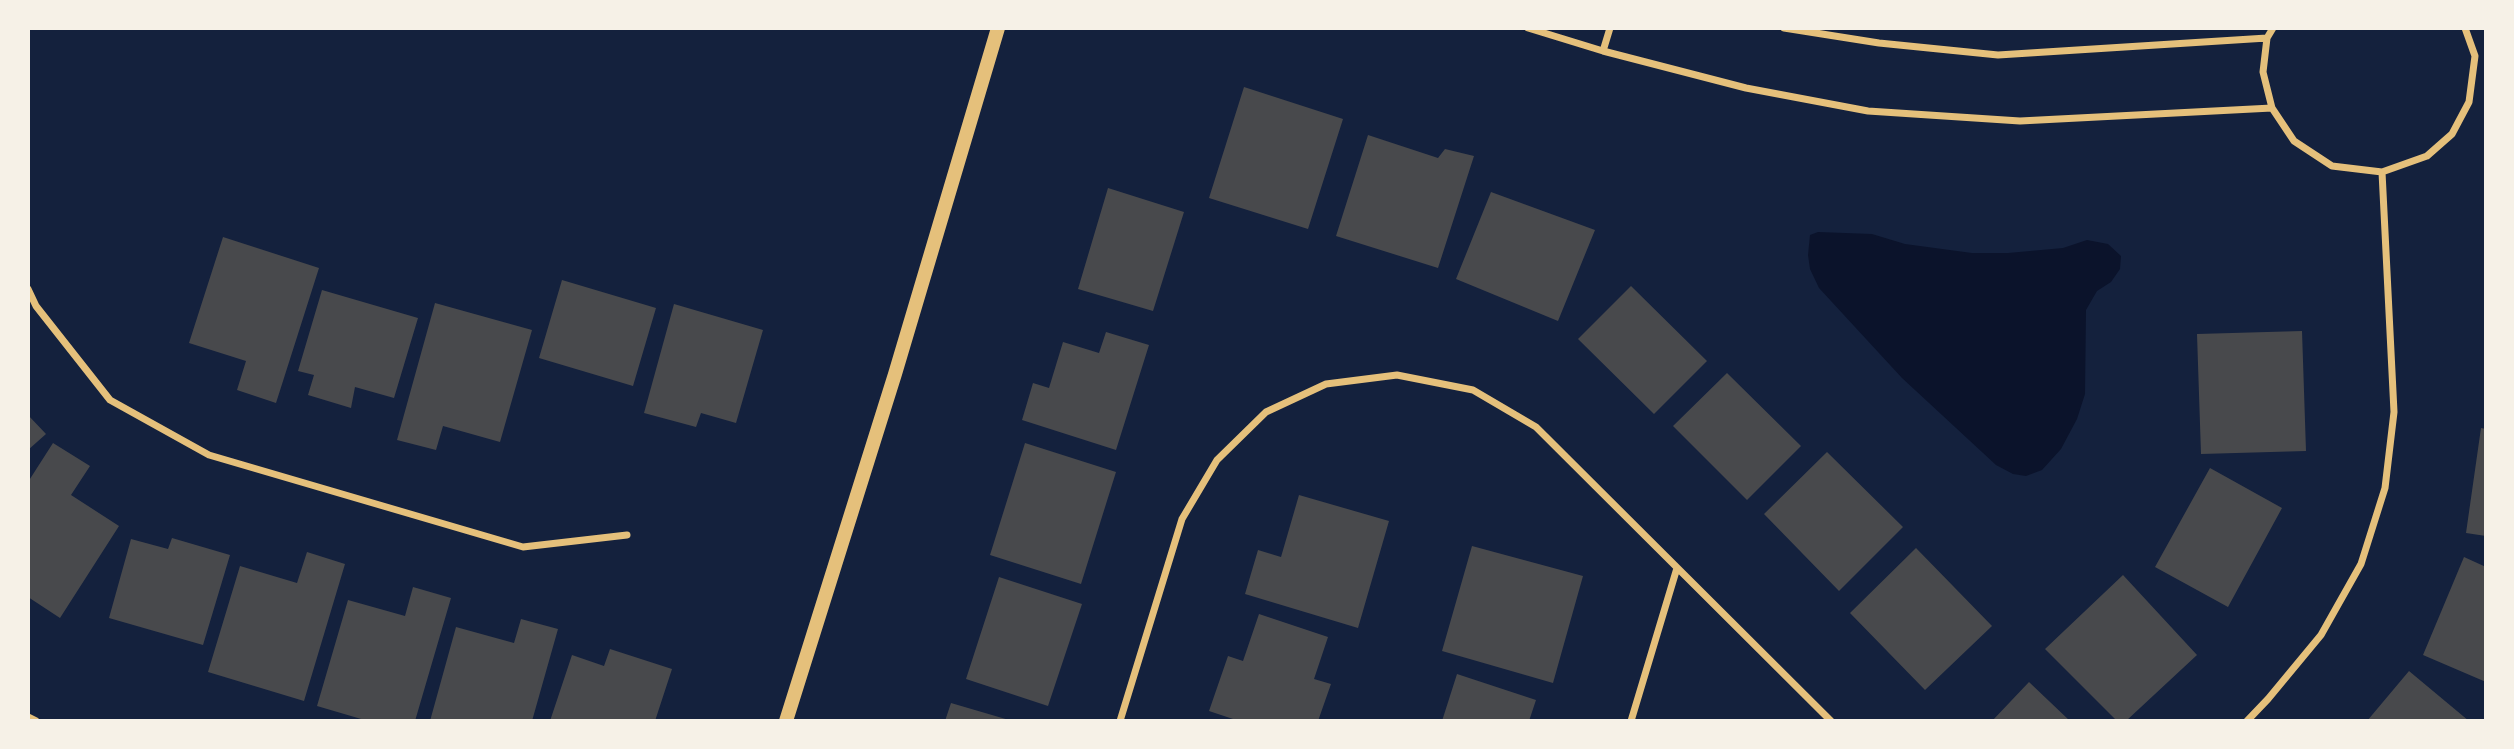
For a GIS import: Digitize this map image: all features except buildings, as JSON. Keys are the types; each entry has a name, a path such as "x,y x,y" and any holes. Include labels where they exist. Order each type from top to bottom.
{"main road":[{"path":"786,721 895,374 998,28"}],"street":[{"path":"1528,28 1603,51 1746,88 1868,111 2020,121 2272,107"},
{"path":"1603,51 1610,28"},
{"path":"1784,28 1879,43 1998,55 2267,38"},
{"path":"2273,28 2267,38 2263,72 2272,107 2294,141 2332,166 2382,172 2427,156 2452,134 2469,102 2475,56 2465,28"},
{"path":"2475,56 2486,56"},
{"path":"2247,721 2321,635 2361,564 2385,488 2394,412 2382,172"},
{"path":"28,289 36,306 110,400 209,455 523,547 627,536"},
{"path":"1121,721 1182,519 1217,460 1266,412 1326,384 1397,375 1473,390 1536,427 1831,721"},
{"path":"1631,721 1677,568"},
{"path":"28,717 36,721"}],"water":[{"path":"1818,232 1872,234 1905,244 1972,253 2063,248 2087,240 2108,244 2121,256 2120,269 2111,282 2097,291 2086,310 2085,394 2077,419 2061,449 2042,470 2026,476 2013,474 1996,465 1902,378 1819,288 1810,269 1808,255 1810,235"}]}
